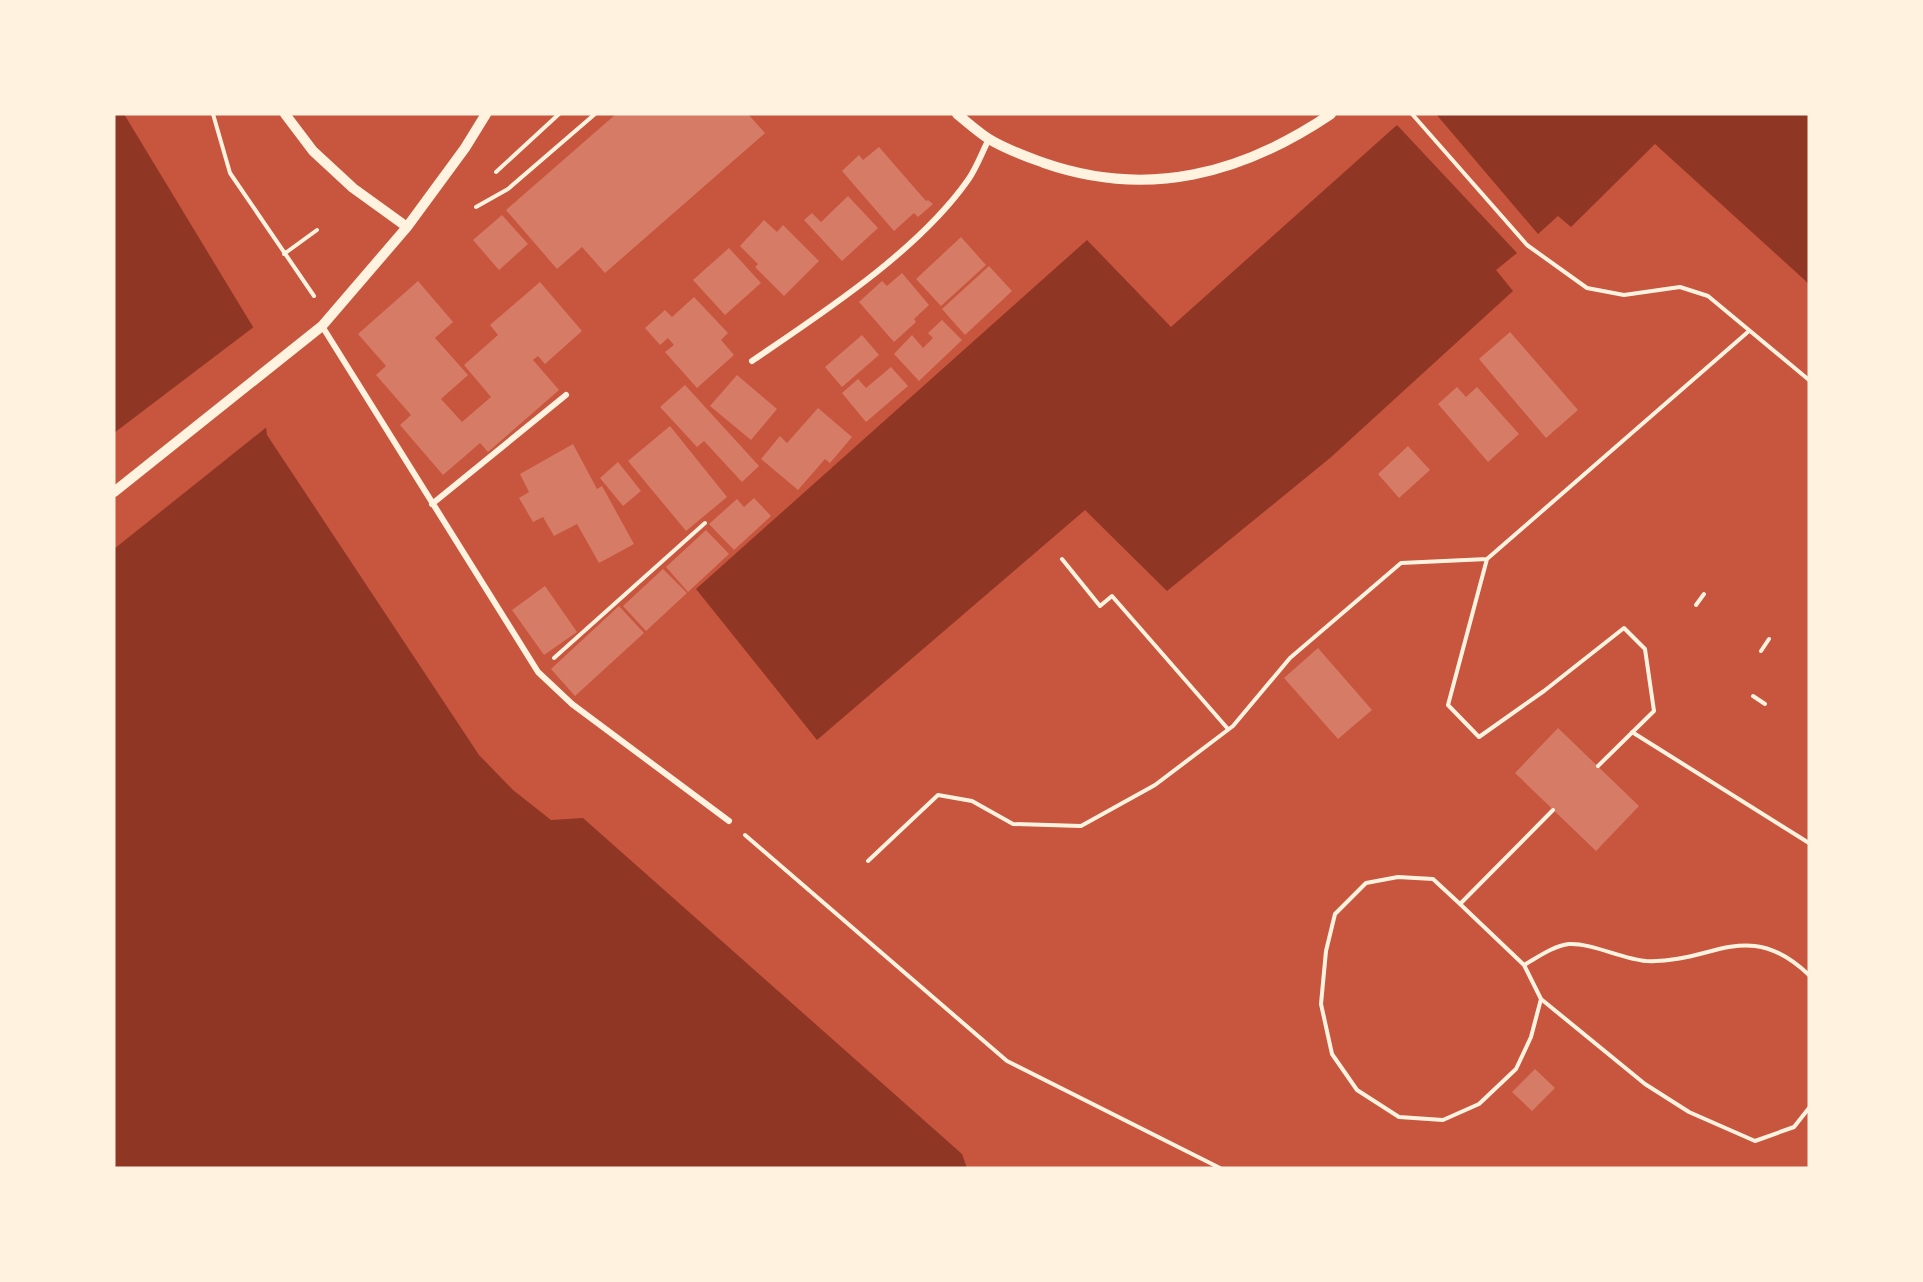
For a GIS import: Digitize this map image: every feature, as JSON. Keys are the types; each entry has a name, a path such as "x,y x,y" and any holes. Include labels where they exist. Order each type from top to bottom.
{"street":[{"path":"285,114 313,151 353,188 407,227"},
{"path":"114,492 322,326 407,227 465,148 486,114"},
{"path":"957,114 989,139 1025,156 1100,179 1132,182 1206,172 1246,161 1284,143 1331,114"},
{"path":"752,361 844,298 935,220 969,178 989,139"},
{"path":"322,326 538,672 572,704 729,821"},
{"path":"432,504 566,395"}],"path":[{"path":"213,114 230,173 314,296"},
{"path":"496,172 559,114"},
{"path":"476,207 508,189 595,114"},
{"path":"1412,114 1527,245 1587,288 1624,295 1680,287 1708,296 1809,380"},
{"path":"284,254 316,230"},
{"path":"1598,766 1654,711 1644,649 1624,628 1544,691 1479,737 1448,705 1487,559 1749,331"},
{"path":"538,672 705,523"},
{"path":"1062,559 1100,606 1112,596 1228,729"},
{"path":"868,861 938,795 972,801 1013,824 1081,826 1155,785 1228,729 1290,658 1401,563 1487,559"},
{"path":"1696,605 1704,594"},
{"path":"1761,651 1769,639"},
{"path":"1753,696 1764,704"},
{"path":"1632,732 1809,843"},
{"path":"1460,904 1553,810"},
{"path":"729,821 1007,1061 1220,1168"},
{"path":"1541,999 1532,1037 1516,1069 1479,1104 1443,1120 1399,1117 1357,1090 1332,1054 1321,1004 1326,951 1335,914 1366,883 1398,877 1433,879 1524,965 1541,999 1646,1084 1689,1112 1755,1141 1794,1127 1809,1108"},
{"path":"1524,965 1553,948 1571,944 1645,961 1694,955 1736,944 1764,947 1796,962 1809,975"}],"shaded area":[{"path":"114,114 124,114 253,327 267,435 479,755 513,790 551,820 583,818 962,1154 967,1168 114,1168"},
{"path":"1436,114 1809,114 1809,284 1655,144 1571,227 1558,216 1538,234"},
{"path":"1397,125 1517,253 1496,270 1513,291 1330,458 1167,591 1085,510 817,740 696,589 1087,240 1171,327"}],"pier":[{"path":"255,326 268,426 114,549 114,433"}],"building":[{"path":"616,114 748,114 765,133 605,273 582,247 557,269 506,210"},
{"path":"879,147 926,201 933,204 918,217 914,213 894,231 842,171 859,155 863,160"},
{"path":"848,196 878,228 842,261 804,220 812,213 821,222"},
{"path":"502,215 528,244 499,270 473,240"},
{"path":"764,220 777,232 783,225 819,261 784,296 755,267 758,264 740,246"},
{"path":"961,237 986,265 941,306 916,279"},
{"path":"729,248 761,283 725,315 693,280"},
{"path":"989,266 1012,291 965,335 942,309"},
{"path":"902,273 929,305 914,319 916,322 894,342 859,302 882,281 887,286"},
{"path":"418,281 453,322 435,338 468,375 441,399 462,422 491,397 464,365 498,335 490,325 540,282 582,331 545,364 538,356 533,360 559,390 488,452 480,443 443,475 400,425 411,415 376,375 386,366 358,334"},
{"path":"694,297 728,333 721,340 734,355 697,388 665,352 674,345 668,338 660,345 645,328 665,310 672,317"},
{"path":"942,320 962,340 919,381 894,354 912,335 923,348 933,338 928,333"},
{"path":"1510,332 1578,410 1546,438 1479,359"},
{"path":"862,335 879,355 842,387 825,367"},
{"path":"891,367 908,386 866,422 842,393 858,379 866,388"},
{"path":"737,375 777,409 751,440 710,406"},
{"path":"685,385 759,466 742,482 704,441 697,447 660,407"},
{"path":"1457,387 1466,397 1477,387 1519,434 1488,462 1438,404"},
{"path":"818,408 852,437 830,463 825,459 798,490 761,459 780,436 787,443"},
{"path":"670,426 727,497 686,531 628,461"},
{"path":"573,444 597,489 602,486 634,544 599,563 577,524 554,536 543,517 533,522 519,498 529,492 520,474"},
{"path":"1408,446 1430,470 1399,498 1378,474"},
{"path":"618,462 641,491 623,506 600,478"},
{"path":"754,498 771,516 734,550 709,524 737,499 744,507"},
{"path":"706,530 729,554 688,592 666,567"},
{"path":"663,569 687,593 646,631 623,606"},
{"path":"545,586 577,632 544,655 512,610"},
{"path":"619,606 644,633 575,696 551,669"},
{"path":"1318,648 1372,710 1338,739 1284,678"},
{"path":"1558,728 1639,806 1596,851 1515,773"},
{"path":"1535,1069 1555,1088 1532,1111 1512,1092"}]}
